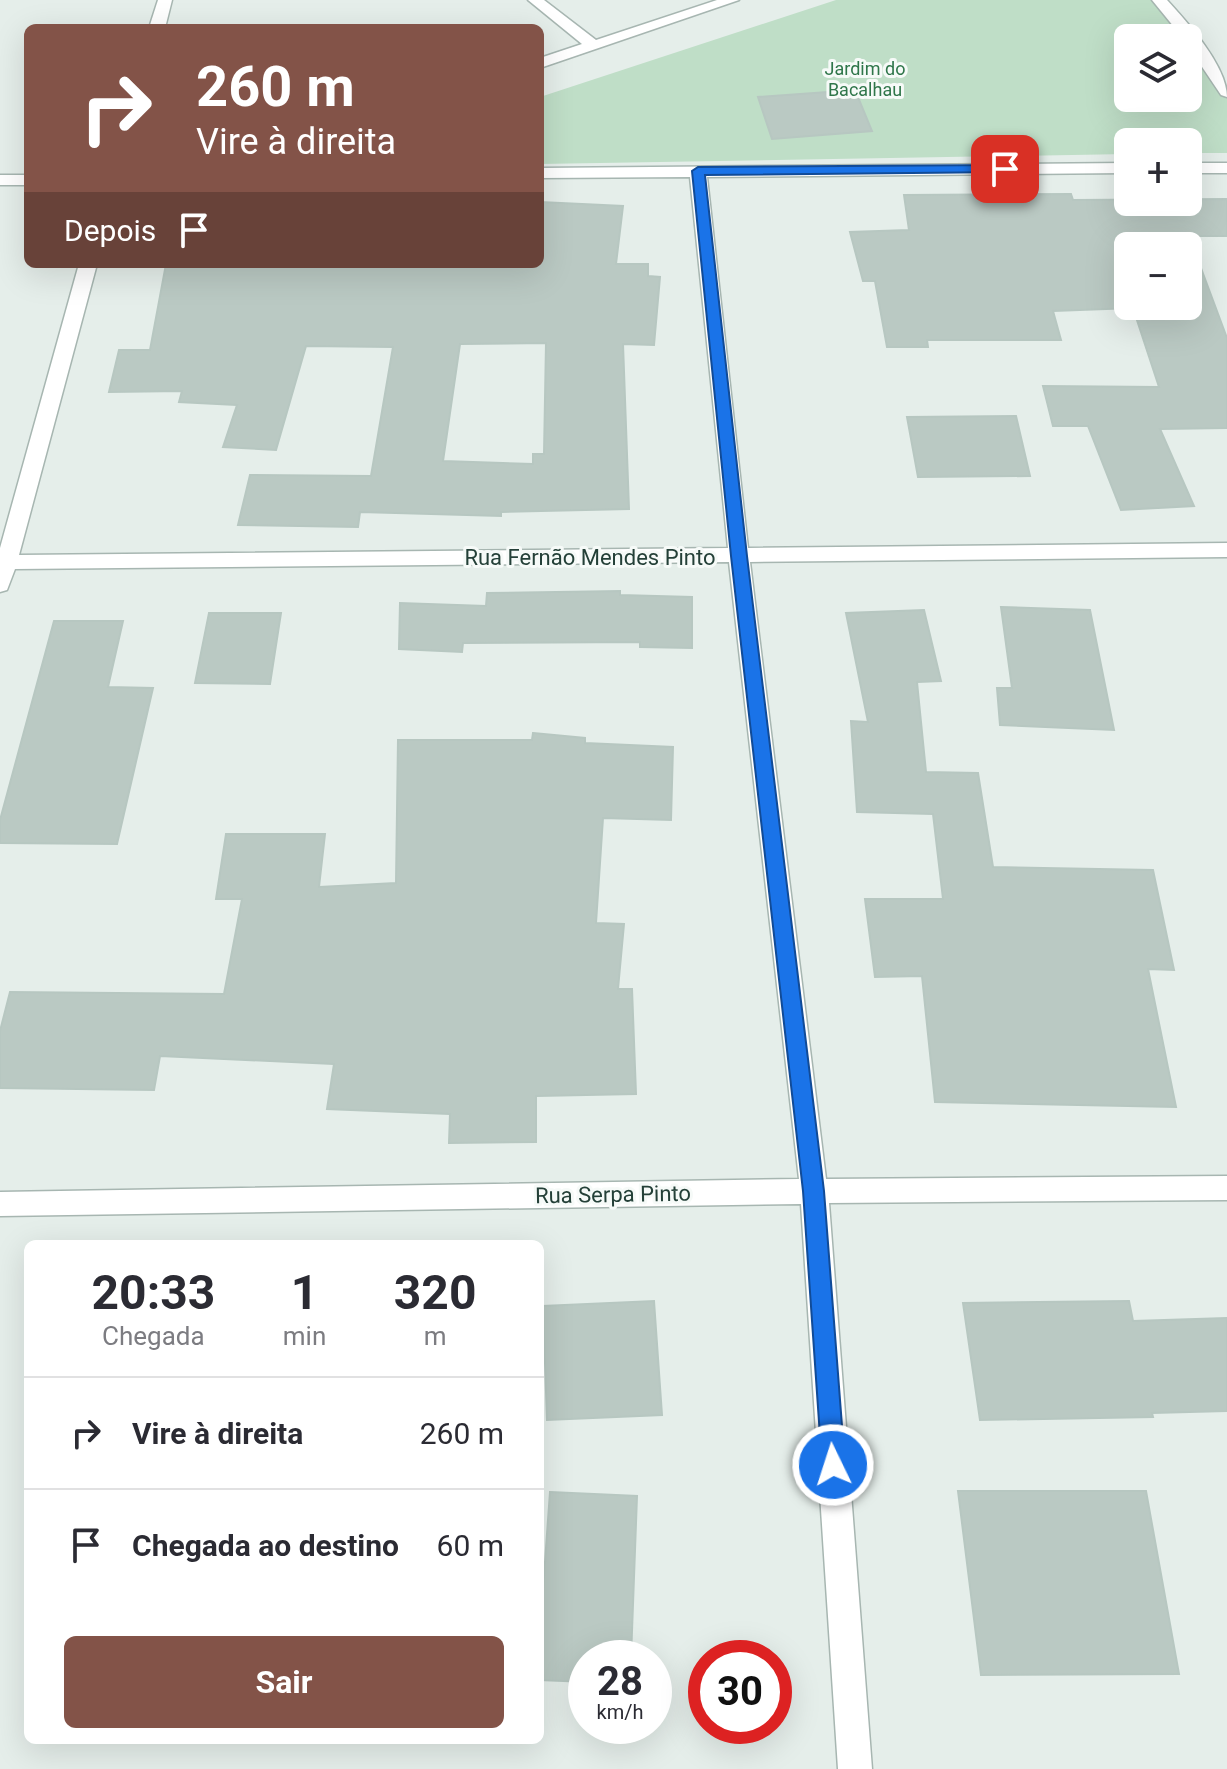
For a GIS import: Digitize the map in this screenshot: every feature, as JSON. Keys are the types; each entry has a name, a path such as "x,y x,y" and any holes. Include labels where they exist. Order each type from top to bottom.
{"street":[{"path":"158,24 165,0"},
{"path":"535,0 594,46"},
{"path":"544,62 732,0"},
{"path":"1159,0 1181,24 1227,92"},
{"path":"544,173 1114,168"},
{"path":"1202,168 1227,168"},
{"path":"698,171 739,556 814,1191 855,1769"},
{"path":"0,180 24,180"},
{"path":"0,585 3,562 87,268"},
{"name":"Rua Fernão Mendes Pinto","path":"3,562 1227,550"},
{"name":"Rua Serpa Pinto","path":"0,1204 1227,1188"}],"green space":[{"name":"Jardim do Bacalhau","path":"836,0 1156,0 1181,24 1114,24 1114,112 1202,112 1202,56 1227,94 1227,153 1202,153 1202,128 1114,128 1114,154 544,164 544,96"}],"building":[{"path":"855,90 872,131 772,139 758,97"},
{"path":"1071,194 1073,200 1114,200 1114,216 1202,216 1202,199 1227,199 1227,236 1202,236 1202,232 1114,232 1114,309 1053,311 1061,340 927,340 928,347 887,347 875,281 863,281 850,232 909,230 904,195"},
{"path":"544,202 623,206 616,264 648,264 648,276 660,277 654,345 623,344 629,509 501,512 501,516 360,512 358,527 238,525 250,475 371,476 393,347 306,346 276,450 223,447 237,405 179,402 182,391 109,392 119,350 150,350 165,268 544,268","holes":["546,343 544,454 533,454 533,464 443,461 460,344"]},
{"path":"1202,271 1227,338 1227,428 1160,429 1194,506 1121,510 1088,426 1053,426 1043,386 1159,387 1137,320 1202,320"},
{"path":"1016,416 1030,476 918,477 907,417"},
{"path":"620,591 620,595 692,597 692,648 640,647 640,642 463,643 462,652 399,649 400,603 486,606 487,593"},
{"path":"1001,607 1090,610 1114,730 1000,725 997,688 1012,688"},
{"path":"924,610 941,681 917,682 926,772 978,773 993,867 1153,870 1174,970 1148,969 1176,1107 935,1102 922,976 875,977 865,899 943,899 933,814 857,812 851,721 868,722 846,613"},
{"path":"209,613 281,613 270,684 195,683"},
{"path":"54,621 123,621 108,687 153,688 117,844 0,843 0,820"},
{"path":"533,733 585,738 585,743 673,747 671,820 603,818 596,923 624,924 618,989 632,989 636,1094 536,1096 536,1142 449,1143 450,1114 327,1109 334,1064 160,1056 154,1090 0,1088 0,1031 10,992 224,994 242,899 216,899 226,834 325,834 319,887 396,883 398,740 532,740"},
{"path":"654,1301 662,1415 547,1420 544,1306"},
{"path":"1129,1301 1133,1321 1227,1318 1227,1411 1152,1413 1153,1417 980,1420 963,1303"},
{"path":"958,1491 1146,1491 1179,1674 981,1675"},
{"path":"550,1492 637,1496 632,1640 568,1640 568,1681 544,1680 544,1576"}],"route":[{"path":"833,1465 814,1191 739,556 698,171 1005,169"}]}
